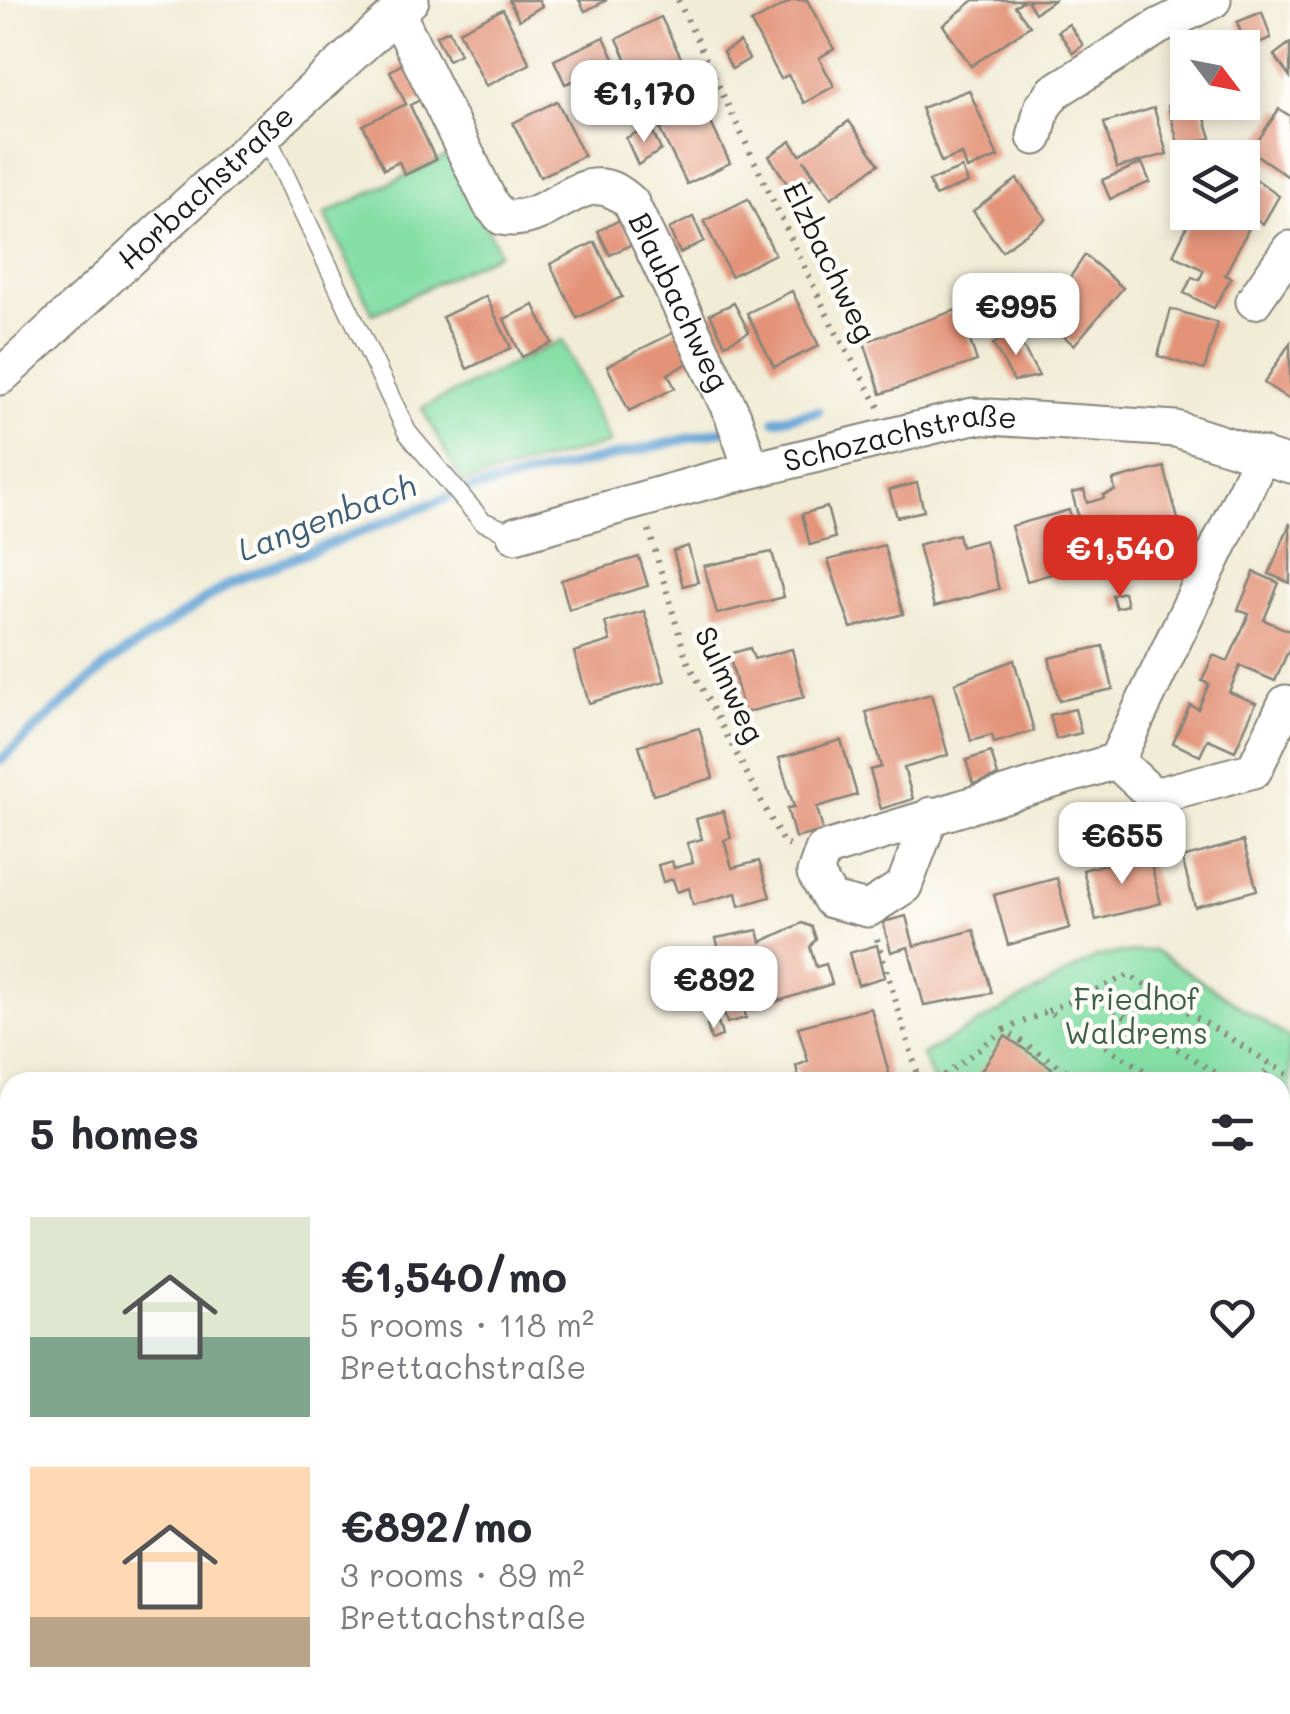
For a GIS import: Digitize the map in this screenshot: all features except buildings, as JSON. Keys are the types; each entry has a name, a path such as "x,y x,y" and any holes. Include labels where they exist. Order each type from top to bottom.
{"street":[{"path":"1035,137 1042,108 1054,92 1158,27 1212,0"},
{"name":"Horbachstraße","path":"0,377 404,6"},
{"name":"Blaubachweg","path":"404,6 491,205 502,217 533,216 590,186 617,190 631,203 734,416 752,470"},
{"path":"1254,301 1290,250"},
{"name":"Schozachstraße","path":"515,536 894,432 973,416 1176,429 1276,460"},
{"path":"930,815 904,886 868,909 831,900 814,873 823,850 930,815 1116,761 1276,460"},
{"path":"1116,761 1154,796 1254,770 1286,703 1290,704"}],"lane":[{"path":"266,136 406,432 482,521 515,536"}],"path":[{"name":"Elzbachweg","path":"678,0 833,327 894,432"},
{"name":"Sulmweg","path":"640,500 694,675 784,844 823,850"},
{"path":"868,909 917,1072"},
{"path":"949,1072 1004,1030 1129,974 1284,1072"},
{"path":"1087,992 1214,1072"},
{"path":"1048,1011 1147,1072"},
{"path":"1004,1030 1068,1072"},
{"path":"1266,1072 1271,1064"},
{"path":"1059,1072 1062,1068"}],"green space":[{"path":"452,154 499,253 373,314 325,214"},
{"path":"562,340 610,443 462,483 422,408"},
{"name":"Friedhof Waldrems","path":"1154,950 1290,1039 1290,1072 930,1072 922,1055 1098,956"}],"waterway":[{"name":"Langenbach","path":"775,420 818,411"},
{"name":"Langenbach","path":"0,761 108,664 230,583 464,491 724,430"}]}
